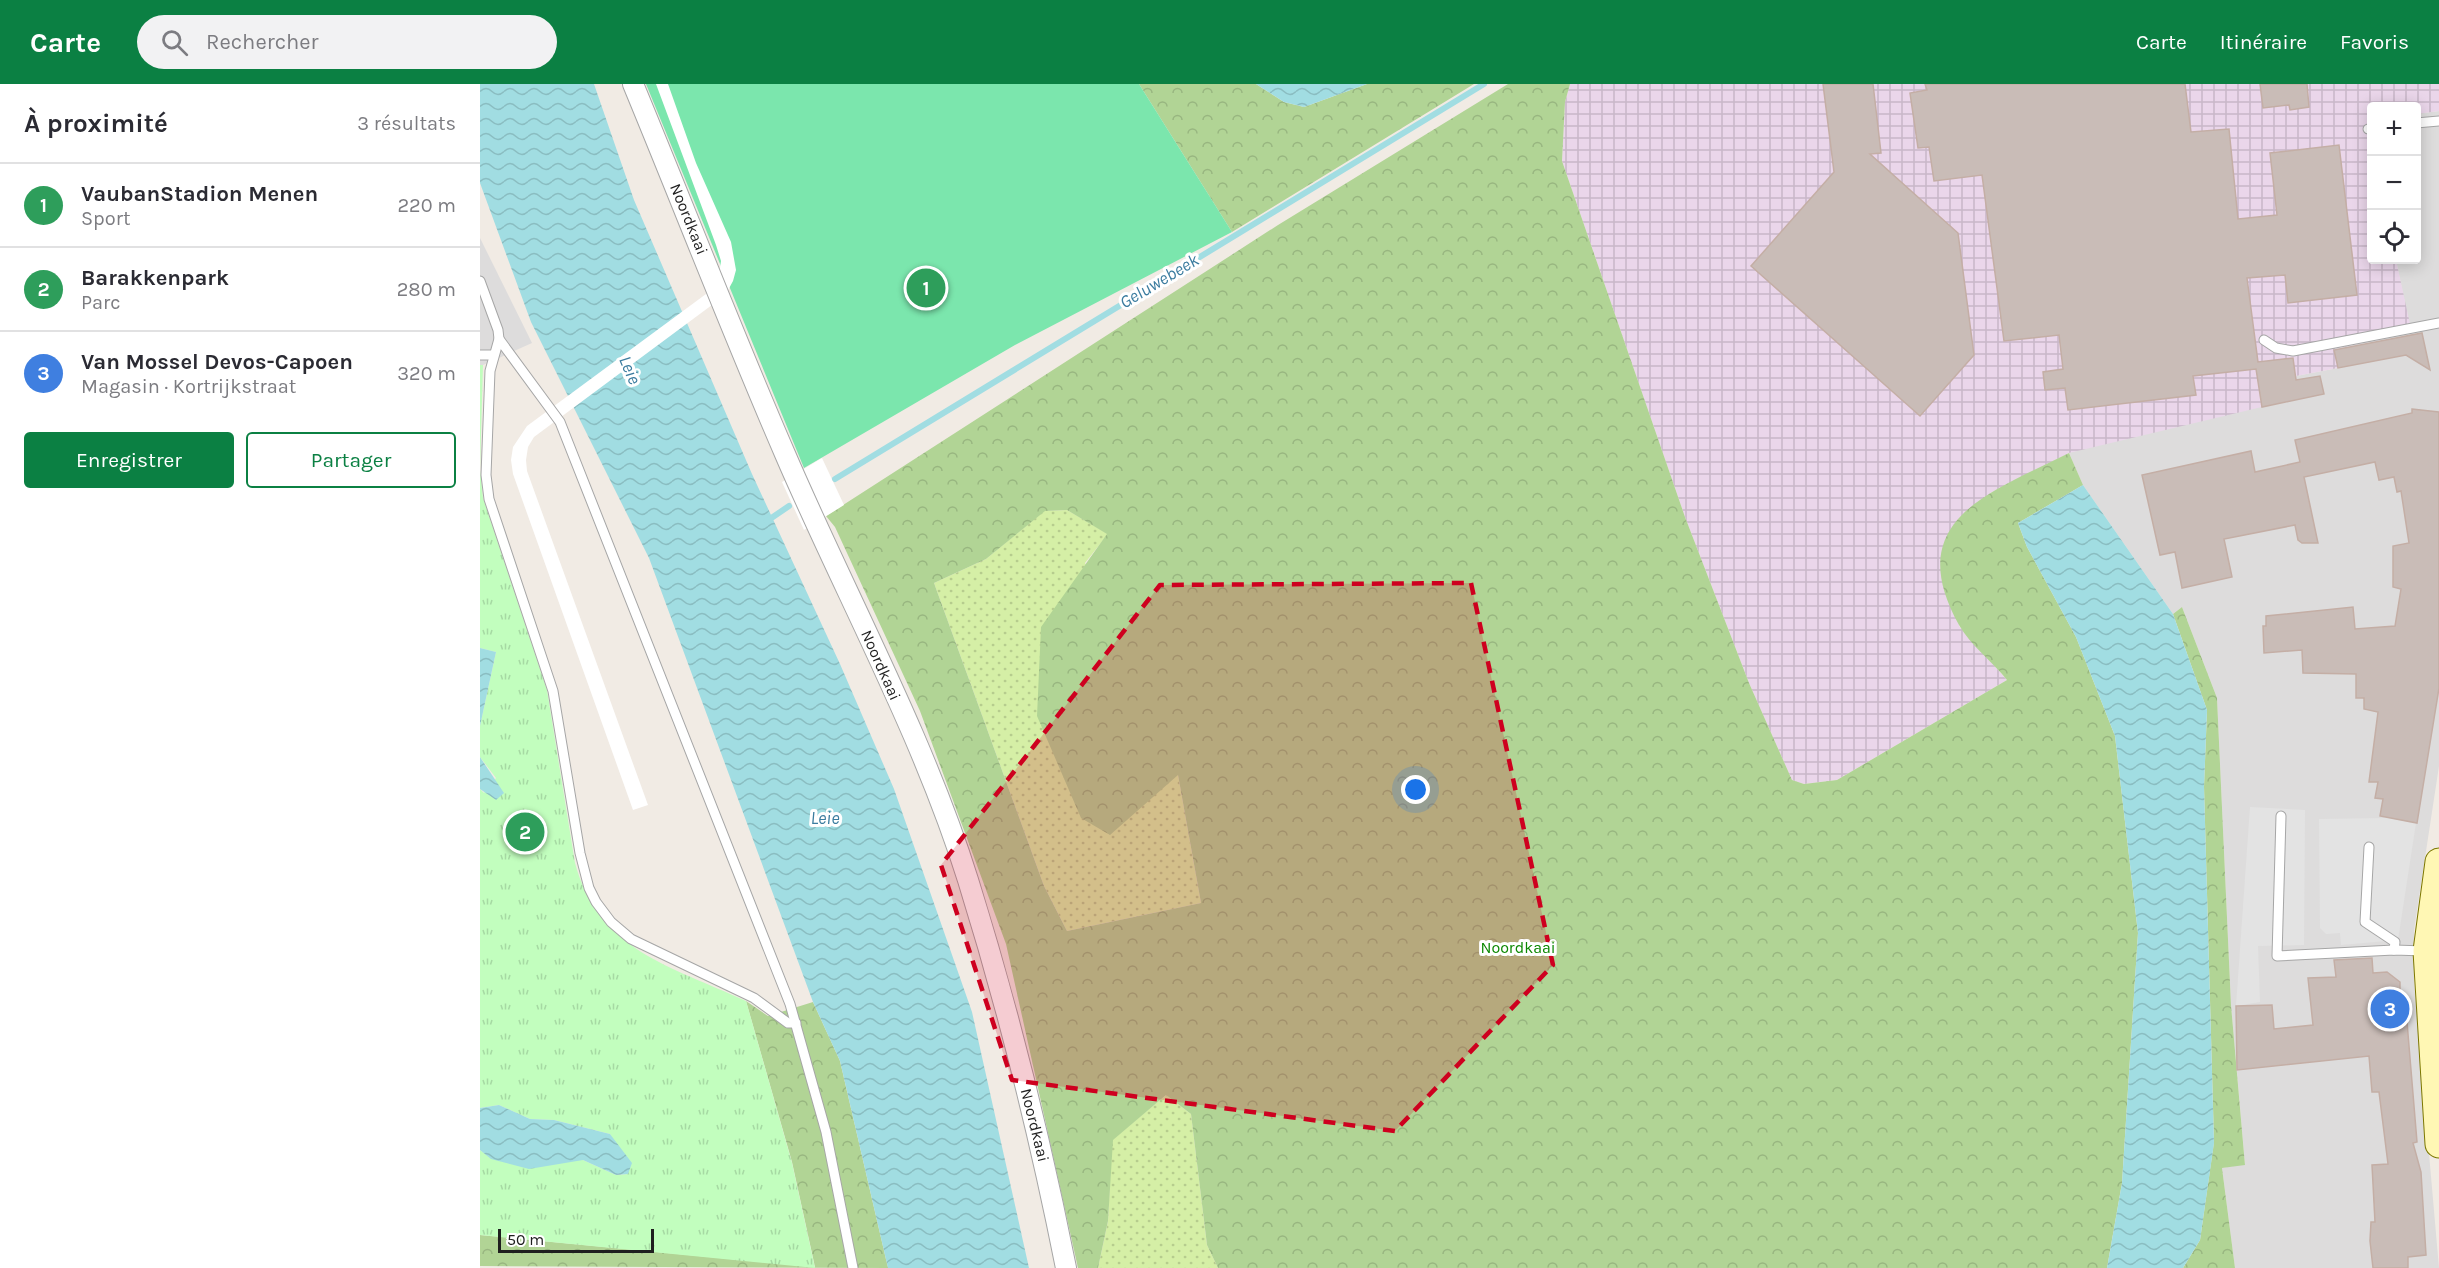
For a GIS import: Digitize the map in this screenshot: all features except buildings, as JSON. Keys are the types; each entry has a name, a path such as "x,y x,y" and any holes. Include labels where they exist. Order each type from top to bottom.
{"street":[{"name":"Noordkaai","path":"633,84 796,474 926,769 967,879 1041,1142 1066,1268"},
{"path":"2439,862 2427,951 2433,979 2439,1144"}],"lane":[{"path":"2421,123 2439,121"},
{"path":"480,281 498,330 499,339 490,371 486,475 489,499 553,691 580,853 589,888 611,922 631,939 754,998 788,1023 796,1023"},
{"path":"2264,340 2276,348 2293,351 2439,323"},
{"path":"499,339 560,422 796,1023 826,1132 853,1268"},
{"path":"480,355 493,355"},
{"path":"2281,816 2277,956 2394,950 2427,951"},
{"path":"2369,847 2366,922 2395,942 2394,950"}],"highlighted area":[{"path":"1471,583 1553,965 1395,1131 1012,1080 941,865 1160,585"}],"shaded area":[{"path":"1570,84 2439,84 2439,111 2421,113 2421,102 2367,102 2367,264 2397,264 2412,333 2334,349 2338,368 2296,376 2300,398 2069,453 1990,493 1959,626 2007,680 1837,780 1804,784 1792,780 1749,683 1685,517 1562,161 1565,102"},
{"path":"2439,111 2439,766 2414,930 2414,982 2439,1268 2235,1268 2222,1168 2245,1164 2231,1005 2217,698 2182,607 2173,614 2083,485 2069,453 2296,376 2338,368 2334,349 2411,333 2397,264 2421,264 2421,113"},
{"path":"480,238 532,343 483,365 480,365"},
{"path":"2250,807 2305,810 2304,945 2258,946 2260,1002 2236,1006"},
{"path":"2386,818 2416,823 2398,940 2341,945 2340,933 2326,934 2320,928 2319,819"}],"green space":[{"path":"646,84 1139,84 1232,232 1015,345 804,468"},
{"path":"1139,84 1256,84 1284,102 1304,107 1367,84 1474,84 1232,232"},
{"name":"Noordkaai","path":"1508,84 1570,84 1565,102 1562,161 1685,517 1749,683 1792,780 1804,784 1837,780 2007,680 1969,640 1959,625 1944,589 1940,559 1948,534 1963,514 2011,481 2069,453 2083,485 2018,523 2027,547 2076,637 2115,736 2138,933 2122,1183 2107,1268 1218,1268 1207,1245 1191,1114 1166,1095 1113,1140 1108,1221 1098,1268 1078,1268 1006,944 920,711 835,527 826,516 1278,225","holes":["1067,510 1107,534 1041,627 1037,716 1081,818 1110,835 1178,775 1201,903 1067,931 1044,886 934,583 986,559 1045,511"]},
{"path":"480,365 483,365 480,470"},
{"path":"480,470 483,498 547,690 575,863 586,893 601,917 641,952 746,1001 792,1163 815,1268 480,1235 480,1150 492,1159 583,1160 616,1175 628,1174 610,1134 554,1120 530,1119 499,1105 480,1108 480,789 484,793 496,778 480,757 480,726 496,652 480,648"},
{"path":"1067,510 1108,534 1085,563 1178,775 1201,903 1067,931 1044,886 934,583 986,559 1044,511"},
{"path":"2182,607 2217,698 2231,1005 2245,1165 2222,1168 2235,1268 2183,1268 2200,1240 2214,1142 2204,787 2207,710 2173,614"},
{"path":"746,1001 768,1016 813,1002 840,1061 888,1268 480,1266 480,1235 815,1267 792,1162"},
{"path":"1166,1095 1191,1114 1207,1245 1218,1268 1098,1268 1108,1221 1112,1140"}],"water":[{"name":"Leie","path":"480,84 594,84 634,200 752,474 840,664 894,789 972,1012 1029,1268 888,1268 840,1061 813,1002 649,558 531,322 480,183"},
{"path":"1256,84 1367,84 1304,107 1284,102"},
{"path":"2083,485 2173,614 2207,710 2204,787 2214,1143 2200,1240 2183,1268 2107,1268 2122,1183 2138,933 2115,736 2076,637 2027,547 2018,523"},
{"path":"480,648 496,652 480,726"},
{"path":"480,757 504,793 496,800 480,789"},
{"path":"499,1105 530,1119 554,1120 610,1134 632,1163 628,1174 616,1175 583,1160 529,1169 491,1159 480,1150 480,1108"}],"pier":[{"path":"656,84 668,84 696,163 731,242 736,270 733,281 727,292 716,302 534,437 528,447 526,460 527,471 648,805 633,810 513,474 511,460 513,447 527,426 706,294 719,275 721,261 716,245"},
{"path":"822,458 844,505 804,530 782,482"}],"waterway":[{"name":"Geluwebeek","path":"835,479 1484,84"},
{"name":"Geluwebeek","path":"767,521 789,506"}],"place":[{"name":"VaubanStadion Menen","path":"926,288"},
{"name":"Barakkenpark","path":"525,832"},
{"name":"Van Mossel Devos-Capoen","path":"2390,1009"}]}
